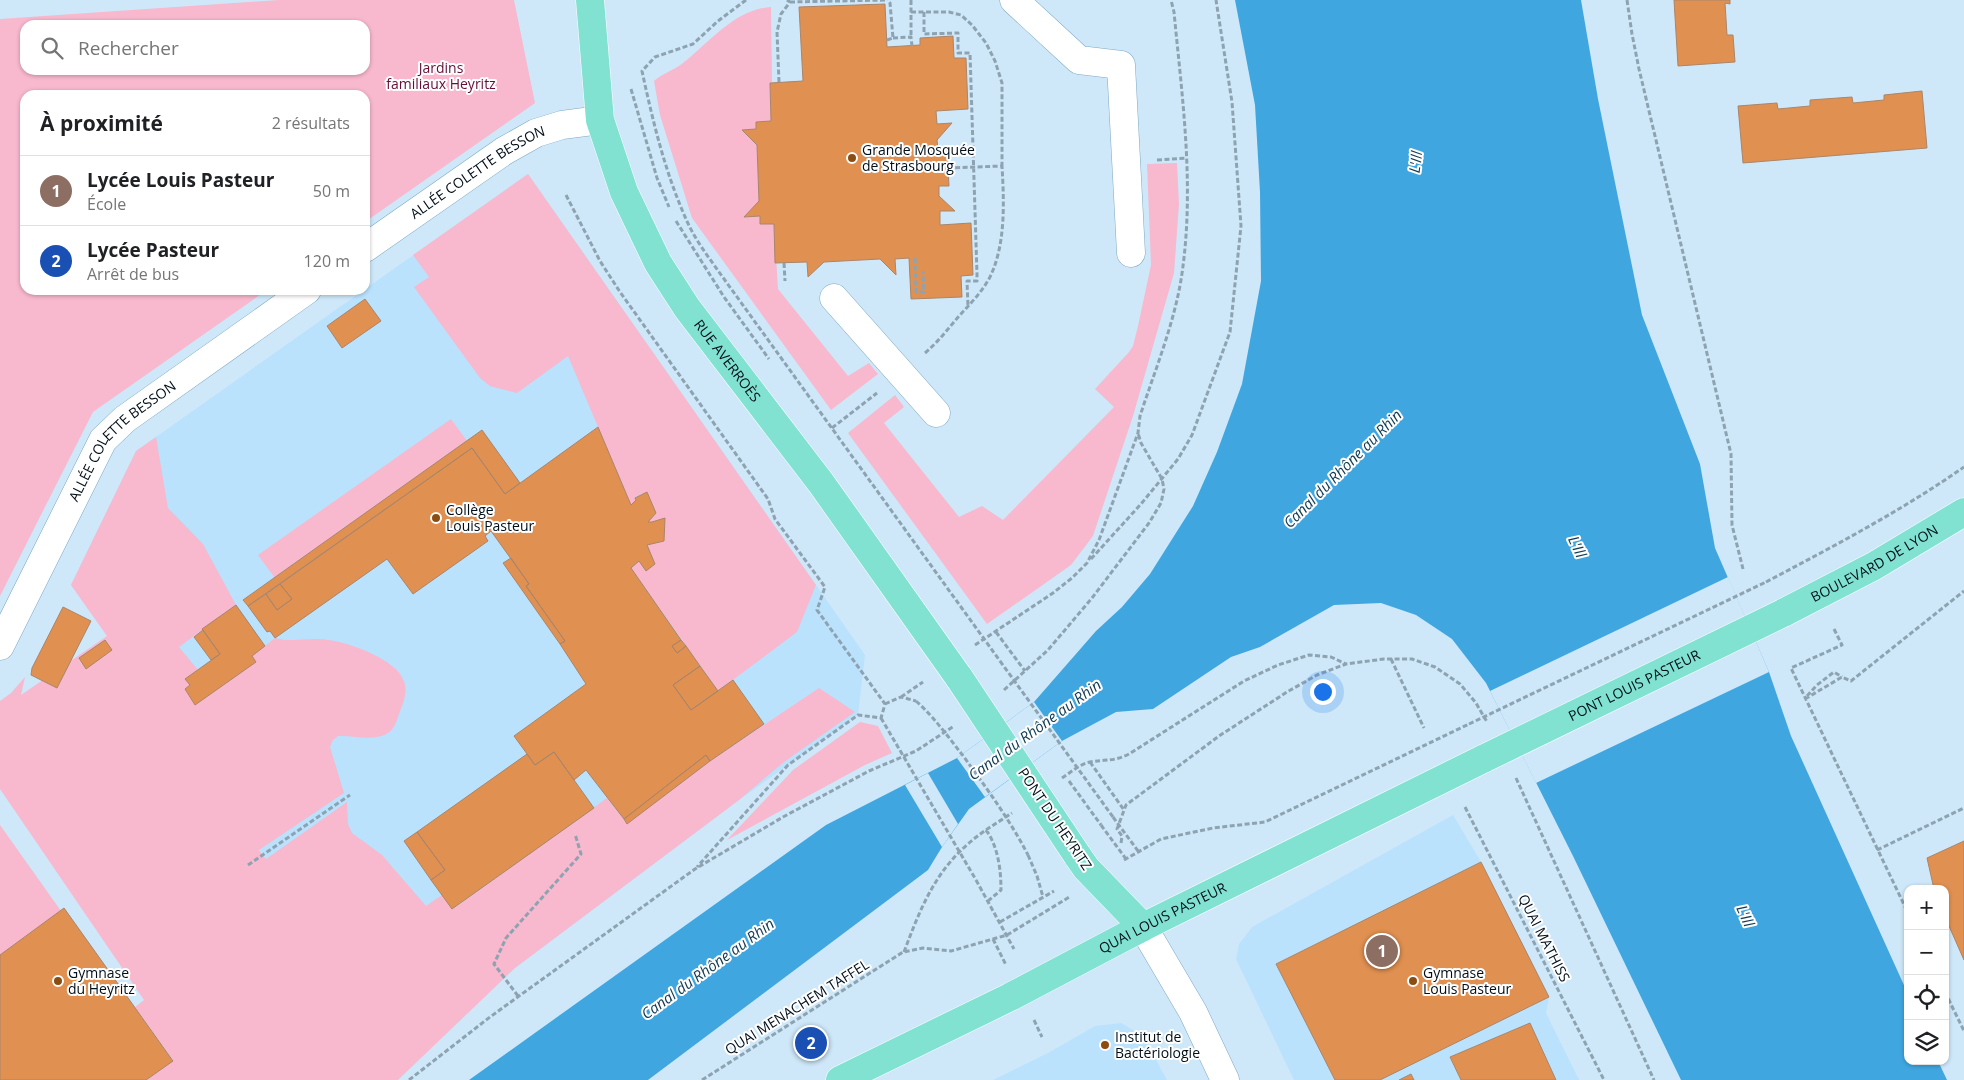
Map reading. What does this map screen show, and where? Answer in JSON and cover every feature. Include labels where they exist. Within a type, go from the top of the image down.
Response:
[{"type":"main road","name":"RUE AVERROÈS","points":[[590,0],[600,120],[624,192],[658,262],[687,308],[821,483],[960,678]]},
{"type":"main road","name":"BOULEVARD DE LYON","points":[[1782,613],[1874,566],[1964,512]]},
{"type":"main road","name":"PONT LOUIS PASTEUR","points":[[1485,758],[1782,613]]},
{"type":"main road","name":"PONT DU HEYRITZ","points":[[960,678],[1086,868],[1143,927]]},
{"type":"main road","name":"QUAI LOUIS PASTEUR","points":[[840,1080],[1010,996],[1143,927],[1485,758]]},
{"type":"street","points":[[1014,0],[1079,60],[1122,65],[1131,253]]},
{"type":"street","name":"ALLÉE COLETTE BESSON","points":[[370,245],[504,151],[536,133],[562,125],[600,120]]},
{"type":"street","name":"ALLÉE COLETTE BESSON","points":[[0,646],[103,440],[125,419],[300,295]]},
{"type":"street","points":[[834,298],[936,412]]},
{"type":"street","points":[[1143,927],[1193,1012],[1226,1080]]},
{"type":"path","points":[[746,0],[718,21],[693,44],[655,57],[642,71],[656,135],[667,169],[693,234],[1138,851]]},
{"type":"path","points":[[779,82],[778,32],[781,14],[788,1],[887,0],[890,3],[894,38]]},
{"type":"path","points":[[911,0],[912,46]]},
{"type":"path","points":[[1086,563],[1099,540],[1138,433],[1140,416],[1175,304],[1183,266],[1188,170],[1174,12],[1171,0]]},
{"type":"path","points":[[985,638],[1053,593],[1072,578],[1162,479],[1178,459],[1192,435],[1230,332],[1241,226],[1232,102],[1216,0]]},
{"type":"path","points":[[1627,0],[1639,69],[1731,454],[1732,525],[1743,569]]},
{"type":"path","points":[[911,12],[949,12],[961,15],[972,25],[986,43],[995,61],[1002,83],[1003,191],[1001,233],[996,262],[979,293],[945,333],[922,356]]},
{"type":"path","points":[[924,12],[924,34],[958,33],[958,53],[970,53],[977,281],[967,282],[968,306]]},
{"type":"path","points":[[887,40],[911,37]]},
{"type":"path","points":[[630,82],[657,178],[669,208]]},
{"type":"path","points":[[1173,159],[1187,158]]},
{"type":"path","points":[[948,168],[1002,166]]},
{"type":"path","points":[[566,195],[600,261],[620,292],[768,499],[774,519],[824,587],[817,610],[885,704]]},
{"type":"path","points":[[672,216],[724,297],[773,365]]},
{"type":"path","points":[[915,258],[916,292],[924,292],[922,271]]},
{"type":"path","points":[[784,263],[785,280]]},
{"type":"path","points":[[832,428],[880,391]]},
{"type":"path","points":[[1138,433],[1141,443],[1162,479]]},
{"type":"path","points":[[1131,855],[1161,839],[1265,822],[1766,582],[1860,533],[1929,492],[1964,467]]},
{"type":"path","points":[[1805,699],[1817,685],[1834,672],[1851,681],[1964,591]]},
{"type":"path","points":[[1834,629],[1842,645],[1791,668],[1904,905]]},
{"type":"path","points":[[996,632],[1025,671]]},
{"type":"path","points":[[1054,783],[1089,762],[1118,760],[1244,681],[1278,664],[1309,655],[1331,657],[1346,664]]},
{"type":"path","points":[[1392,659],[1424,728]]},
{"type":"path","points":[[1805,699],[1842,677]]},
{"type":"path","points":[[885,704],[901,697],[916,701],[928,712],[980,779],[1015,830],[1037,876],[1043,897]]},
{"type":"path","points":[[885,704],[881,718],[1014,949]]},
{"type":"path","points":[[409,1080],[518,996],[694,869],[788,765],[858,715],[881,718]]},
{"type":"path","points":[[1089,762],[1124,811]]},
{"type":"path","points":[[248,865],[350,795]]},
{"type":"path","name":"QUAI MATHISS","points":[[1465,807],[1604,1080]]},
{"type":"path","points":[[1878,850],[1963,809],[1964,816]]},
{"type":"path","points":[[903,952],[921,907],[950,860],[968,843],[1016,810]]},
{"type":"path","points":[[1119,824],[1117,829],[1122,836],[1121,842]]},
{"type":"path","points":[[1101,825],[1126,859]]},
{"type":"path","points":[[986,830],[993,839],[1001,881],[1001,890],[988,901]]},
{"type":"path","points":[[518,996],[494,964],[506,938],[581,854],[576,834]]},
{"type":"path","points":[[1000,922],[1054,890]]},
{"type":"path","points":[[903,952],[923,948],[951,951],[1007,935],[1050,910]]},
{"type":"path","name":"QUAI MENACHEM TAFFEL","points":[[702,1080],[903,952]]},
{"type":"path","points":[[1949,1000],[1964,1029]]},
{"type":"shaded area","name":"Collège Louis Pasteur","points":[[528,174],[865,655],[858,715],[739,800],[515,968],[461,903],[351,978],[71,585],[136,451],[357,295],[370,295],[370,286]]},
{"type":"shaded area","points":[[1453,815],[1481,862],[1549,997],[1546,1013],[1579,1080],[1294,1080],[1236,959],[1239,944],[1252,927]]},
{"type":"shaded area","name":"Institut de Bactériologie","points":[[1121,1023],[1143,1036],[1167,1080],[993,1080],[1048,1053],[1095,1026]]},
{"type":"green space","name":"Jardins familiaux Heyritz","points":[[279,0],[514,0],[535,103],[370,218],[370,90],[20,90],[20,295],[260,295],[93,412],[0,596],[0,19]]},
{"type":"green space","points":[[771,7],[771,121],[756,122],[756,129],[742,130],[757,145],[759,201],[745,217],[760,216],[760,224],[774,224],[778,289],[848,376],[869,363],[878,374],[831,410],[692,218],[660,115],[654,81],[683,63],[734,20],[758,9]]},
{"type":"green space","points":[[1177,163],[1179,204],[1174,273],[1133,416],[1093,536],[1071,565],[987,624],[848,433],[895,395],[904,407],[884,423],[959,517],[982,506],[1003,520],[1114,407],[1095,389],[1129,352],[1133,346],[1138,326],[1151,265],[1147,164]]},
{"type":"green space","points":[[528,174],[816,585],[797,632],[718,691],[631,568],[639,561],[646,571],[655,564],[647,545],[663,541],[665,518],[648,522],[656,513],[647,492],[635,497],[636,500],[631,505],[568,356],[517,393],[490,386],[480,378],[414,287],[429,277],[413,255]]},
{"type":"green space","points":[[451,419],[467,441],[275,578],[258,555]]},
{"type":"green space","points":[[156,437],[168,508],[203,544],[236,605],[179,647],[198,670],[186,679],[190,685],[185,689],[195,704],[256,662],[252,656],[275,638],[288,640],[329,640],[360,648],[392,666],[404,681],[405,694],[402,706],[395,725],[388,733],[382,736],[367,738],[338,736],[333,740],[330,747],[344,793],[259,850],[266,859],[347,802],[348,824],[352,833],[382,855],[426,906],[442,895],[453,909],[607,798],[627,823],[710,761],[819,688],[855,712],[784,762],[739,800],[515,968],[398,1080],[146,1080],[173,1060],[135,1007],[144,1000],[0,789],[0,701],[11,693],[25,677],[21,695],[107,636],[71,585],[136,451]]},
{"type":"green space","points":[[860,722],[878,726],[892,753],[865,765],[727,840],[793,770]]},
{"type":"green space","points":[[0,825],[61,911],[0,955]]},
{"type":"water","points":[[1235,0],[1581,0],[1598,99],[1642,315],[1700,464],[1715,548],[1769,672],[1791,736],[1904,985],[1904,1065],[1940,1065],[1947,1080],[1681,1080],[1573,856],[1486,683],[1452,639],[1416,615],[1381,603],[1334,605],[1260,647],[1231,657],[1153,709],[1116,712],[1062,741],[969,809],[928,870],[648,1080],[469,1080],[826,825],[957,758],[1034,702],[1096,631],[1122,607],[1150,574],[1193,506],[1217,452],[1242,384],[1261,281],[1260,192],[1255,105]]},
{"type":"pier","points":[[1728,577],[1769,672],[1536,783],[1490,691]]},
{"type":"pier","points":[[1034,702],[1062,741],[985,797],[957,758]]},
{"type":"pier","points":[[928,773],[958,824],[942,847],[905,785]]},
{"type":"building","points":[[1674,0],[1730,0],[1730,4],[1725,3],[1727,35],[1733,35],[1735,62],[1678,66]]},
{"type":"building","name":"Grande Mosquée de Strasbourg","points":[[885,4],[887,47],[920,45],[920,38],[953,36],[954,58],[966,58],[968,109],[936,111],[937,124],[952,123],[937,140],[938,149],[947,148],[949,186],[939,186],[939,196],[955,211],[940,211],[940,225],[971,223],[973,275],[961,276],[962,297],[911,299],[909,258],[895,259],[896,275],[880,259],[824,262],[808,277],[807,262],[775,263],[774,224],[760,224],[760,216],[744,217],[759,201],[757,145],[742,130],[756,129],[756,122],[771,121],[770,83],[803,81],[799,7]]},
{"type":"building","points":[[1922,91],[1927,148],[1743,163],[1738,106],[1777,103],[1778,109],[1810,106],[1810,100],[1852,97],[1853,103],[1884,100],[1884,95]]},
{"type":"building","points":[[365,299],[381,321],[342,348],[327,326]]},
{"type":"building","points":[[598,427],[631,505],[636,500],[635,498],[647,492],[656,513],[648,522],[665,518],[664,541],[647,545],[655,564],[646,571],[639,561],[631,568],[681,640],[672,646],[677,653],[686,646],[700,666],[673,685],[691,710],[733,680],[764,724],[710,761],[706,755],[624,819],[586,770],[574,780],[554,752],[535,765],[514,736],[586,684],[560,644],[565,641],[526,586],[529,584],[491,531],[485,536],[488,541],[413,594],[387,559],[275,638],[270,631],[267,632],[248,606],[266,594],[277,610],[292,599],[280,584],[472,448],[505,494]]},
{"type":"building","points":[[482,430],[520,483],[505,494],[472,448],[248,606],[243,600]]},
{"type":"building","points":[[511,558],[529,584],[526,586],[565,641],[560,644],[503,563]]},
{"type":"building","points":[[280,584],[292,599],[277,610],[266,594]]},
{"type":"building","points":[[236,605],[265,646],[252,656],[256,662],[195,705],[185,689],[190,685],[185,679],[220,654],[202,629]]},
{"type":"building","points":[[63,607],[91,621],[57,688],[31,675],[32,668]]},
{"type":"building","points":[[203,630],[220,654],[211,660],[194,637]]},
{"type":"building","points":[[105,640],[112,650],[86,669],[79,658]]},
{"type":"building","points":[[681,640],[686,646],[677,653],[672,646]]},
{"type":"building","points":[[700,666],[718,691],[691,710],[673,685]]},
{"type":"building","points":[[554,752],[594,808],[452,909],[431,880],[445,870],[417,832],[527,754],[535,765]]},
{"type":"building","points":[[706,755],[710,761],[627,824],[624,819]]},
{"type":"building","points":[[417,832],[445,870],[431,880],[404,841]]},
{"type":"building","points":[[1964,841],[1964,960],[1949,926],[1949,885],[1933,885],[1927,858]]},
{"type":"building","name":"Gymnase Louis Pasteur","points":[[1481,862],[1549,997],[1380,1080],[1335,1080],[1276,964]]},
{"type":"building","name":"Gymnase du Heyritz","points":[[64,908],[173,1061],[146,1080],[0,1080],[0,955]]},
{"type":"building","points":[[1530,1023],[1556,1080],[1461,1080],[1450,1057]]},
{"type":"building","points":[[817,1033],[822,1040],[804,1052],[800,1045]]},
{"type":"building","points":[[1411,1074],[1414,1080],[1399,1080]]},
{"type":"place","name":"Grande Mosquée de Strasbourg","points":[[852,158]]},
{"type":"place","name":"Collège Louis Pasteur","points":[[436,518]]},
{"type":"place","name":"Lycée Louis Pasteur","points":[[1382,951]]},
{"type":"place","name":"Gymnase du Heyritz","points":[[58,981]]},
{"type":"place","name":"Gymnase Louis Pasteur","points":[[1413,981]]},
{"type":"place","name":"Lycée Pasteur","points":[[811,1043]]},
{"type":"place","name":"Institut de Bactériologie","points":[[1105,1045]]},
{"type":"water label","name":"L'Ill","points":[[1416,162]]},
{"type":"water label","name":"Canal du Rhône au Rhin","points":[[1343,469]]},
{"type":"water label","name":"L'Ill","points":[[1577,547]]},
{"type":"water label","name":"Canal du Rhône au Rhin","points":[[1035,730]]},
{"type":"water label","name":"L'Ill","points":[[1745,916]]},
{"type":"water label","name":"Canal du Rhône au Rhin","points":[[708,969]]}]
